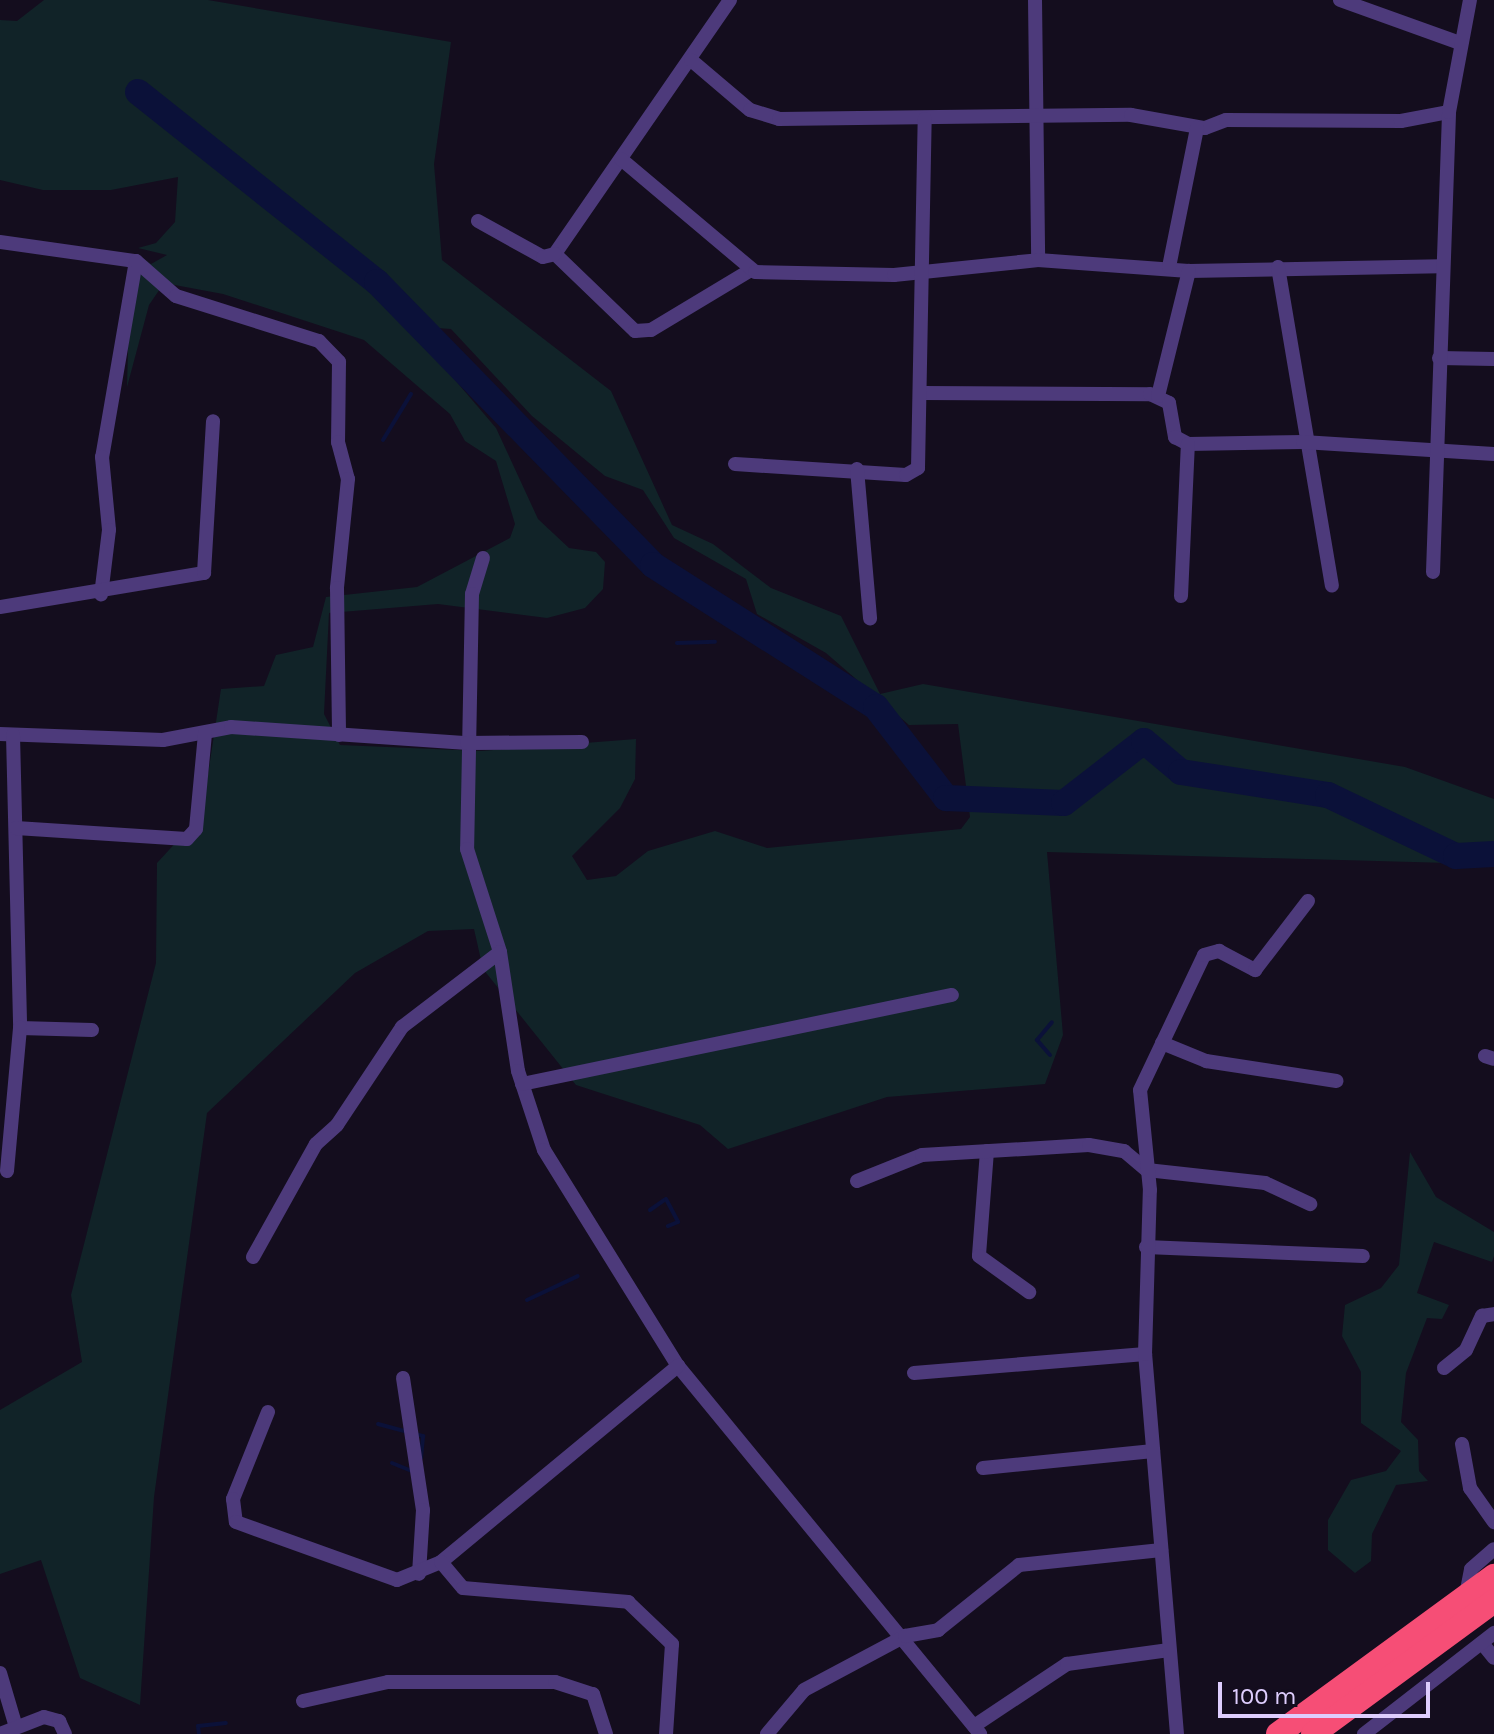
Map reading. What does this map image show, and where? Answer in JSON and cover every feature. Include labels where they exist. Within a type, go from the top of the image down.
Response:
[{"type":"highway","points":[[1278,1734],[1494,1576]]},
{"type":"highway","points":[[1313,1734],[1494,1601]]},
{"type":"street","points":[[478,221],[543,257],[555,254],[730,0]]},
{"type":"street","points":[[1035,0],[1038,260]]},
{"type":"street","points":[[1340,0],[1457,42]]},
{"type":"street","points":[[1433,572],[1440,266],[1449,112],[1457,42],[1470,0]]},
{"type":"street","points":[[691,60],[768,117],[925,119],[1035,114],[1131,115],[1197,128],[1254,119],[1401,121],[1449,112]]},
{"type":"street","points":[[735,464],[857,469],[906,475],[918,468],[922,393],[917,300],[926,270],[925,119]]},
{"type":"street","points":[[1169,267],[1197,128]]},
{"type":"street","points":[[621,159],[749,271],[803,277],[831,268],[926,270],[1038,260],[1169,267],[1189,271],[1440,266]]},
{"type":"street","points":[[0,242],[136,261],[176,296],[319,341],[339,362],[338,442],[348,479],[337,588],[339,735]]},
{"type":"street","points":[[555,254],[635,331],[651,330],[749,271]]},
{"type":"street","points":[[101,595],[109,530],[102,457],[136,261]]},
{"type":"street","points":[[1278,267],[1303,442],[1318,487],[1332,585]]},
{"type":"street","points":[[1155,398],[1189,271]]},
{"type":"street","points":[[1439,358],[1494,359]]},
{"type":"street","points":[[922,393],[1155,398],[1169,403],[1175,437],[1188,444],[1303,442],[1494,454]]},
{"type":"street","points":[[0,607],[101,595],[204,573],[213,421]]},
{"type":"street","points":[[1181,596],[1188,444]]},
{"type":"street","points":[[857,469],[870,618]]},
{"type":"street","points":[[483,558],[472,594],[467,849],[500,952],[522,1084],[544,1150],[678,1366],[905,1636],[977,1730],[1067,1664],[1169,1650]]},
{"type":"street","points":[[7,1171],[20,1028],[16,828],[6,734],[163,740],[231,727],[467,743],[582,742]]},
{"type":"street","points":[[16,828],[187,839],[196,829],[205,733]]},
{"type":"street","points":[[1177,1734],[1145,1354],[1147,1170],[1140,1090],[1204,955],[1219,951],[1255,970],[1308,901]]},
{"type":"street","points":[[253,1257],[316,1144],[337,1125],[402,1027],[500,952]]},
{"type":"street","points":[[522,1084],[952,995]]},
{"type":"street","points":[[20,1028],[92,1030]]},
{"type":"street","points":[[1162,1043],[1206,1061],[1336,1081]]},
{"type":"street","points":[[857,1181],[922,1155],[1099,1146],[1124,1151],[1147,1170],[1265,1183],[1310,1204]]},
{"type":"street","points":[[987,1151],[979,1256],[1029,1292]]},
{"type":"street","points":[[1146,1247],[1363,1256]]},
{"type":"street","points":[[1444,1368],[1466,1350],[1482,1316],[1494,1314]]},
{"type":"street","points":[[914,1373],[1145,1354]]},
{"type":"street","points":[[268,1412],[233,1499],[239,1526],[386,1579],[419,1574],[441,1562],[678,1366]]},
{"type":"street","points":[[403,1378],[423,1510],[419,1574]]},
{"type":"street","points":[[1462,1444],[1470,1488],[1494,1522]]},
{"type":"street","points":[[983,1468],[1153,1451]]},
{"type":"street","points":[[1466,1595],[1471,1569],[1494,1549]]},
{"type":"street","points":[[767,1734],[804,1690],[905,1636],[938,1630],[1025,1562],[1161,1550]]},
{"type":"street","points":[[441,1562],[463,1588],[628,1602],[672,1644],[666,1734]]},
{"type":"street","points":[[1364,1734],[1488,1638],[1494,1658]]},
{"type":"street","points":[[0,1673],[16,1727]]},
{"type":"street","points":[[303,1701],[388,1682],[555,1682],[593,1694],[606,1734]]},
{"type":"street","points":[[0,1734],[53,1717],[65,1734]]},
{"type":"green space","points":[[44,0],[208,0],[451,42],[434,164],[442,260],[611,391],[672,525],[713,544],[771,588],[841,616],[880,694],[923,684],[1405,767],[1494,799],[1494,861],[1484,864],[1047,852],[1063,1035],[1045,1084],[887,1097],[728,1149],[700,1125],[576,1085],[483,969],[474,929],[428,931],[355,973],[207,1113],[154,1497],[140,1705],[80,1678],[41,1560],[0,1574],[0,1410],[82,1362],[71,1295],[156,963],[157,863],[202,814],[221,689],[264,686],[276,655],[313,647],[326,597],[417,587],[510,538],[515,524],[496,461],[465,441],[450,414],[364,340],[223,294],[164,283],[149,305],[127,387],[130,276],[144,259],[151,264],[167,255],[138,248],[156,243],[175,222],[178,177],[111,190],[43,190],[0,180],[0,20],[17,21]],"holes":[[[437,328],[451,329],[532,416],[605,476],[643,490],[674,538],[746,579],[757,614],[826,653],[909,725],[958,724],[970,817],[961,829],[767,848],[715,831],[648,851],[616,876],[587,880],[572,856],[620,808],[635,779],[636,739],[481,751],[340,745],[324,714],[329,613],[438,604],[547,618],[585,608],[603,589],[605,562],[596,552],[569,548],[538,519],[496,428],[455,380]]]},
{"type":"green space","points":[[1410,1152],[1436,1197],[1494,1232],[1494,1256],[1492,1262],[1434,1242],[1417,1293],[1449,1305],[1442,1319],[1427,1318],[1406,1373],[1401,1422],[1418,1440],[1419,1471],[1428,1481],[1396,1485],[1372,1534],[1371,1561],[1355,1573],[1328,1550],[1328,1520],[1351,1480],[1386,1471],[1401,1451],[1361,1423],[1361,1372],[1342,1336],[1345,1305],[1381,1288],[1399,1265]]},
{"type":"waterway","points":[[138,92],[377,282],[653,565],[876,707],[946,798],[1064,803],[1144,741],[1181,772],[1328,795],[1456,856],[1494,854]]},
{"type":"waterway","points":[[383,440],[411,394]]},
{"type":"waterway","points":[[677,643],[715,642]]},
{"type":"waterway","points":[[1050,1055],[1037,1040],[1052,1022]]},
{"type":"waterway","points":[[650,1210],[666,1199],[678,1222],[668,1226]]},
{"type":"waterway","points":[[527,1300],[578,1276]]},
{"type":"waterway","points":[[378,1424],[423,1436],[421,1458]]},
{"type":"waterway","points":[[392,1463],[412,1471]]},
{"type":"waterway","points":[[199,1734],[198,1726],[226,1723]]}]
